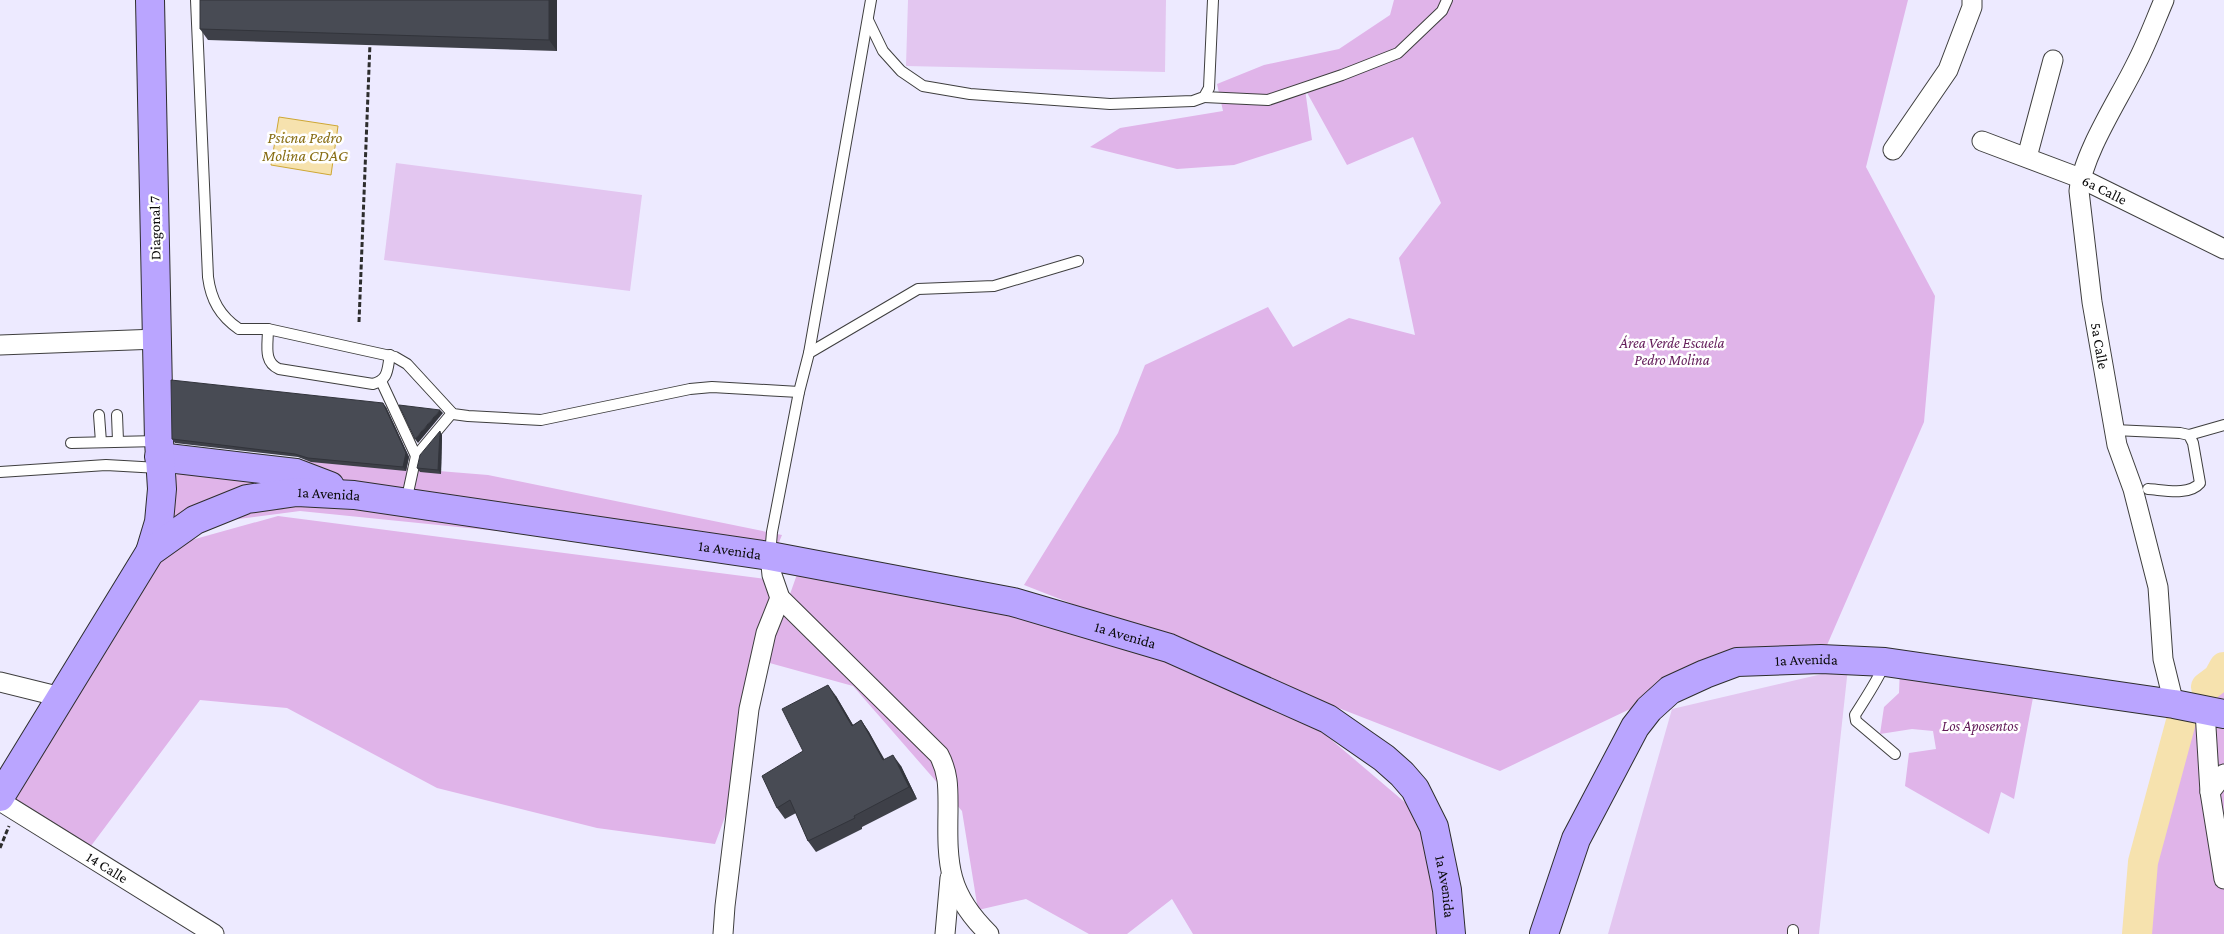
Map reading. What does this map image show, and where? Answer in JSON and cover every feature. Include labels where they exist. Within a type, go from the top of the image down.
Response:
[{"type":"main road","name":"Diagonal 7","points":[[150,0],[162,488],[159,522],[150,552]]},
{"type":"main road","points":[[160,455],[296,473],[354,495]]},
{"type":"main road","name":"1a Avenida","points":[[5,803],[61,697],[150,552],[195,520],[247,499],[297,492],[354,495],[770,556],[1013,602],[1169,648],[1328,719],[1384,758],[1402,774],[1415,789],[1434,827],[1447,890],[1451,934]]},
{"type":"main road","name":"1a Avenida","points":[[1544,934],[1576,839],[1635,727],[1649,709],[1670,690],[1737,662],[1821,659],[1885,662],[2174,704],[2217,713]]},
{"type":"street","points":[[1893,150],[1948,70],[1972,6],[1972,0]]},
{"type":"street","name":"5a Calle","points":[[2164,0],[2137,62],[2087,160],[2080,178],[2079,191],[2092,302],[2114,430],[2117,445],[2133,489],[2158,587],[2163,659],[2174,704]]},
{"type":"street","points":[[2027,158],[2053,60]]},
{"type":"street","name":"6a Calle","points":[[1982,141],[2080,178],[2224,249]]},
{"type":"street","points":[[0,345],[157,339]]},
{"type":"street","points":[[770,556],[772,575],[780,598],[938,755],[946,770],[947,839],[950,876],[945,934]]},
{"type":"street","points":[[723,934],[750,709],[766,632],[780,598]]},
{"type":"street","points":[[0,682],[61,697]]},
{"type":"street","points":[[2217,713],[2210,792],[2224,879]]},
{"type":"street","points":[[2210,792],[2224,774]]},
{"type":"street","name":"14 Calle","points":[[5,803],[214,934]]},
{"type":"street","points":[[950,876],[963,905],[989,934]]},
{"type":"lane","points":[[196,0],[210,291],[214,304],[221,313],[239,328],[268,329],[390,355],[407,364],[452,413],[541,420],[690,389],[712,387],[799,392]]},
{"type":"lane","points":[[770,556],[772,532],[799,392],[809,353],[871,0]]},
{"type":"lane","points":[[1204,97],[1209,88],[1213,0]]},
{"type":"lane","points":[[868,20],[883,51],[901,72],[923,86],[970,94],[1110,104],[1193,101],[1204,97],[1268,100],[1342,75],[1398,53],[1442,11],[1447,0]]},
{"type":"lane","points":[[809,353],[918,289],[994,286],[1078,261]]},
{"type":"lane","points":[[268,329],[268,360],[272,366],[279,369],[372,384],[381,381],[386,374],[390,355]]},
{"type":"lane","points":[[381,381],[416,456]]},
{"type":"lane","points":[[406,503],[416,456],[452,413]]},
{"type":"lane","points":[[99,415],[101,442]]},
{"type":"lane","points":[[117,416],[118,442]]},
{"type":"lane","points":[[2114,430],[2188,435],[2224,425]]},
{"type":"lane","points":[[2148,489],[2188,491],[2195,489],[2200,483],[2193,443],[2188,435]]},
{"type":"lane","points":[[71,443],[118,442],[160,455]]},
{"type":"lane","points":[[0,472],[106,465],[160,455]]},
{"type":"lane","points":[[1885,662],[1879,678],[1868,691],[1855,715],[1856,721],[1895,754]]},
{"type":"path","points":[[359,322],[371,39]]},
{"type":"path","points":[[0,848],[5,803]]},
{"type":"green space","name":"Área Verde Escuela Pedro Molina","points":[[1394,0],[1908,0],[1866,167],[1935,296],[1924,422],[1821,659],[1670,690],[1500,771],[1024,585],[1118,433],[1145,365],[1268,307],[1293,347],[1349,318],[1415,335],[1399,258],[1441,203],[1413,137],[1347,165],[1305,89],[1312,140],[1234,165],[1177,169],[1090,147],[1120,128],[1223,111],[1217,84],[1264,65],[1339,49],[1390,15]]},
{"type":"green space","points":[[192,451],[488,475],[782,535],[772,559],[300,511],[207,523],[174,531],[171,484]]},
{"type":"green space","points":[[278,516],[773,580],[750,685],[737,784],[715,844],[597,828],[437,788],[287,708],[200,700],[85,854],[0,801],[170,546]]},
{"type":"green space","points":[[801,563],[1017,616],[1174,664],[1321,731],[1434,827],[1441,934],[1193,934],[1172,899],[1127,934],[1089,934],[1026,899],[978,910],[962,811],[853,686],[766,662]]},
{"type":"green space","name":"Los Aposentos","points":[[1900,667],[2035,687],[2014,799],[2001,792],[1989,834],[1905,786],[1909,753],[1936,749],[1933,731],[1912,729],[1880,734],[1884,707],[1899,693]]},
{"type":"green space","points":[[2224,682],[2224,934],[2150,934],[2153,871],[2175,796],[2193,709]]},
{"type":"shaded area","points":[[908,0],[1166,0],[1165,72],[906,66]]},
{"type":"shaded area","points":[[396,163],[642,195],[630,291],[384,260]]},
{"type":"shaded area","points":[[1848,668],[1819,934],[1608,934],[1672,709]]},
{"type":"water","name":"Psicna Pedro Molina CDAG","points":[[279,117],[338,126],[331,175],[271,165]]},
{"type":"building","points":[[200,0],[549,0],[549,40],[200,29]]},
{"type":"building","points":[[171,380],[383,403],[406,453],[403,467],[308,458],[295,454],[172,439]]},
{"type":"building","points":[[399,405],[440,410],[415,439]]},
{"type":"building","points":[[440,431],[438,470],[417,468],[420,455]]},
{"type":"building","points":[[828,685],[852,726],[861,720],[883,760],[893,755],[909,787],[854,816],[855,818],[808,841],[790,800],[777,808],[762,776],[803,751],[782,709]]},
{"type":"waterway","points":[[2206,687],[2218,678],[2224,667]]},
{"type":"waterway","points":[[2137,934],[2143,862],[2183,714]]}]
